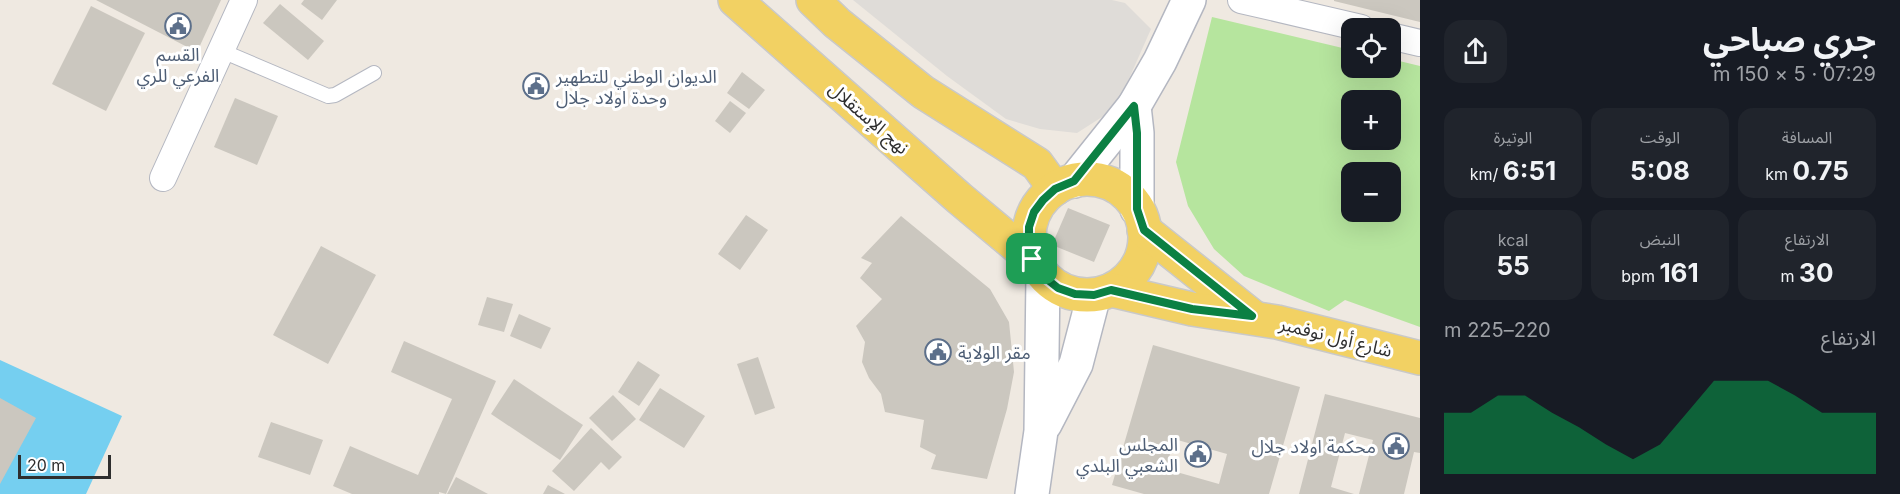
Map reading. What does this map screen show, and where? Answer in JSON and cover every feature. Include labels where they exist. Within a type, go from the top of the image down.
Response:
[{"type":"main road","name":"نهج الإستقلال","points":[[735,0],[1038,267]]},
{"type":"main road","points":[[813,0],[837,23],[923,92],[1037,164],[1064,185],[1092,180],[1110,184],[1125,194],[1141,219]]},
{"type":"main road","points":[[1032,494],[1041,431],[1038,267],[1029,243],[1029,227],[1034,212],[1043,200],[1064,185],[1134,106],[1160,61],[1190,0]]},
{"type":"main road","points":[[1038,267],[1058,288],[1075,294],[1103,292],[1126,280],[1138,265],[1144,248],[1134,106]]},
{"type":"main road","name":"شارع أول نوفمبر","points":[[1141,219],[1252,316]]},
{"type":"main road","points":[[1041,431],[1076,364],[1103,292]]},
{"type":"main road","name":"شارع أول نوفمبر","points":[[1103,292],[1192,309],[1252,316],[1420,358]]},
{"type":"street","points":[[163,178],[244,0]]},
{"type":"street","points":[[1241,0],[1341,23]]},
{"type":"street","points":[[1401,39],[1420,43]]},
{"type":"lane","points":[[222,51],[328,96],[335,95],[374,74]]},
{"type":"green space","points":[[1212,17],[1341,48],[1341,78],[1401,78],[1401,61],[1420,66],[1420,327],[1345,300],[1329,311],[1244,276],[1214,249],[1188,206],[1176,162]]},
{"type":"shaded area","points":[[853,0],[1112,0],[1125,3],[1151,29],[1116,108],[1077,133],[1040,129],[1006,119],[947,76]]},
{"type":"water","points":[[0,360],[122,416],[86,494],[0,494]]},
{"type":"building","name":"القسم الفرعي للري","points":[[96,0],[221,0],[197,52]]},
{"type":"building","points":[[304,0],[337,0],[322,20],[301,4]]},
{"type":"building","points":[[1420,0],[1420,22],[1334,1]]},
{"type":"building","points":[[280,4],[324,41],[308,60],[263,23]]},
{"type":"building","points":[[91,6],[145,33],[106,111],[52,84]]},
{"type":"building","points":[[742,72],[765,90],[749,109],[727,93]]},
{"type":"building","points":[[235,98],[278,116],[257,165],[214,147]]},
{"type":"building","points":[[730,101],[746,113],[730,133],[715,121]]},
{"type":"building","points":[[1068,208],[1110,225],[1094,262],[1052,245]]},
{"type":"building","points":[[746,215],[768,230],[740,270],[718,254]]},
{"type":"building","name":"مقر الولاية","points":[[901,216],[990,289],[1009,322],[1014,372],[1007,409],[987,479],[931,469],[936,455],[920,447],[924,420],[885,412],[881,394],[869,378],[862,362],[865,342],[856,326],[882,299],[860,278],[872,263],[861,258]]},
{"type":"building","points":[[321,246],[376,275],[328,364],[273,335]]},
{"type":"building","points":[[487,297],[513,304],[504,332],[478,325]]},
{"type":"building","points":[[519,314],[551,328],[541,349],[510,336]]},
{"type":"building","points":[[404,341],[496,381],[446,494],[439,492],[439,494],[352,494],[333,486],[350,446],[418,475],[452,399],[391,372]]},
{"type":"building","points":[[1153,345],[1300,387],[1269,494],[1144,494],[1112,485]],"holes":[[[1174,439],[1227,454],[1219,484],[1166,469]]]},
{"type":"building","points":[[758,357],[775,408],[755,415],[737,364]]},
{"type":"building","points":[[638,361],[660,375],[639,406],[618,392]]},
{"type":"building","points":[[514,379],[583,425],[560,460],[491,414]]},
{"type":"building","points":[[660,388],[705,416],[684,448],[639,420]]},
{"type":"building","name":"محكمة اولاد جلال","points":[[1325,394],[1420,418],[1420,453],[1414,452],[1404,494],[1359,494],[1373,440],[1345,433],[1331,487],[1354,494],[1299,494]]},
{"type":"building","points":[[613,395],[636,419],[612,441],[589,418]]},
{"type":"building","points":[[0,398],[36,418],[0,484]]},
{"type":"building","points":[[271,422],[323,440],[310,475],[258,457]]},
{"type":"building","points":[[591,428],[622,457],[609,470],[601,462],[574,491],[552,471]]},
{"type":"building","points":[[456,477],[488,494],[447,494]]},
{"type":"building","points":[[548,485],[565,494],[543,494]]},
{"type":"place","name":"القسم الفرعي للري","points":[[178,26]]},
{"type":"place","name":"الديوان الوطني للتطهير وحدة اولاد جلال","points":[[536,86]]},
{"type":"place","name":"مقر الولاية","points":[[938,352]]},
{"type":"place","name":"محكمة اولاد جلال","points":[[1396,446]]},
{"type":"place","name":"المجلس الشعبي البلدي","points":[[1198,454]]},
{"type":"route","points":[[1134,106],[1137,133],[1137,209],[1144,230],[1252,316],[1192,309],[1111,290],[1094,295],[1075,294],[1058,288],[1043,276],[1032,259],[1029,227],[1034,212],[1055,189],[1074,181],[1134,106]]}]
